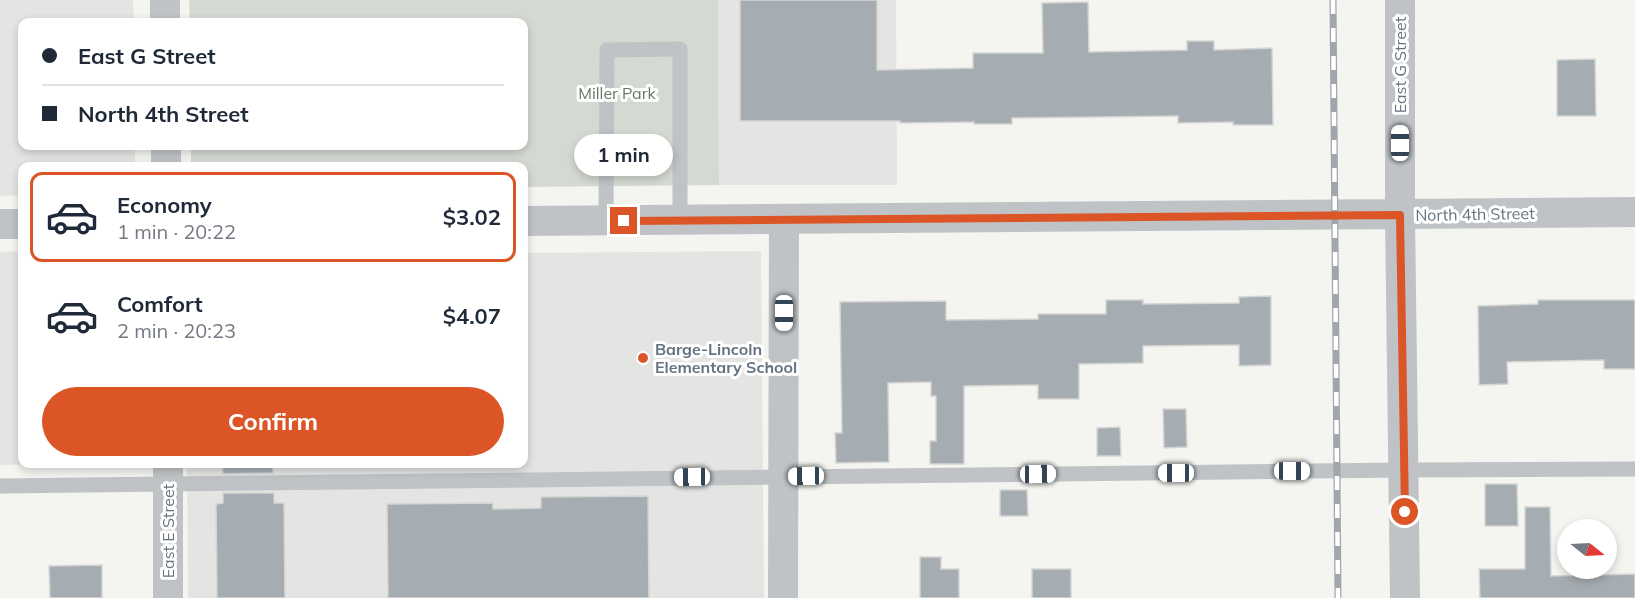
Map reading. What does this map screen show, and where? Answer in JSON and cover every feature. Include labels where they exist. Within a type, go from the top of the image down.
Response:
[{"type":"street","points":[[165,0],[165,18]]},
{"type":"street","name":"East G Street","points":[[1400,0],[1400,215],[1406,598]]},
{"type":"street","name":"North 4th Street","points":[[528,221],[1635,212]]},
{"type":"street","points":[[783,598],[784,220]]},
{"type":"street","points":[[0,224],[18,224]]},
{"type":"street","name":"East E Street","points":[[168,598],[169,474]]},
{"type":"lane","points":[[606,221],[607,50],[680,50],[680,221]]},
{"type":"lane","points":[[0,486],[169,474],[783,477],[1635,469]]},
{"type":"shaded area","points":[[0,0],[133,0],[134,18],[18,18],[18,150],[135,150],[135,162],[18,162],[18,195],[0,196]]},
{"type":"shaded area","points":[[718,0],[896,0],[897,185],[719,185]]},
{"type":"shaded area","points":[[18,251],[18,465],[0,465],[0,252]]},
{"type":"shaded area","name":"Barge-Lincoln Elementary School","points":[[761,251],[764,598],[188,598],[187,468],[528,468],[528,253]]},
{"type":"green space","name":"Miller Park","points":[[189,0],[718,0],[719,185],[528,187],[528,162],[191,162],[191,150],[528,150],[528,18],[190,18]]},
{"type":"building","points":[[740,0],[877,0],[877,70],[973,68],[973,53],[1043,53],[1042,3],[1088,2],[1089,52],[1187,50],[1187,41],[1214,41],[1214,50],[1272,48],[1273,125],[1233,125],[1233,122],[1178,123],[1178,116],[1012,118],[1012,124],[740,121]]},
{"type":"building","points":[[1595,59],[1596,116],[1557,116],[1557,60]]},
{"type":"building","points":[[1271,296],[1271,365],[1239,366],[1239,345],[1143,346],[1143,363],[1079,364],[1079,399],[1038,399],[1038,385],[964,386],[964,464],[930,464],[930,441],[936,441],[936,396],[931,396],[931,382],[888,383],[889,462],[836,463],[835,433],[842,433],[840,302],[946,301],[946,320],[1038,319],[1038,314],[1106,314],[1106,300],[1143,300],[1143,304],[1239,303],[1239,297]]},
{"type":"building","points":[[1538,300],[1635,300],[1635,369],[1604,369],[1604,360],[1507,362],[1508,384],[1479,385],[1478,306],[1538,304]]},
{"type":"building","points":[[1163,409],[1186,409],[1187,447],[1164,448]]},
{"type":"building","points":[[1120,427],[1121,456],[1097,456],[1097,428]]},
{"type":"building","points":[[222,468],[273,468],[273,473],[223,474]]},
{"type":"building","points":[[1485,484],[1517,484],[1518,526],[1485,526]]},
{"type":"building","points":[[1000,490],[1027,490],[1028,516],[1000,516]]},
{"type":"building","points":[[223,493],[274,493],[274,503],[284,503],[285,598],[217,598],[216,504],[223,503]]},
{"type":"building","points":[[648,496],[649,598],[388,598],[387,504],[493,503],[493,509],[541,508],[541,497]]},
{"type":"building","points":[[1525,507],[1550,507],[1551,576],[1557,576],[1557,579],[1617,579],[1617,574],[1635,574],[1635,598],[1480,598],[1479,569],[1525,569]]},
{"type":"building","points":[[920,557],[941,557],[941,569],[959,569],[959,598],[920,598]]},
{"type":"building","points":[[102,565],[102,598],[50,598],[49,566]]},
{"type":"building","points":[[1032,569],[1071,569],[1071,598],[1032,598]]},
{"type":"railway","points":[[1333,0],[1338,598]]},
{"type":"place","name":"Barge-Lincoln Elementary School","points":[[643,358]]},
{"type":"route","points":[[624,221],[1400,215],[1405,512]]}]
